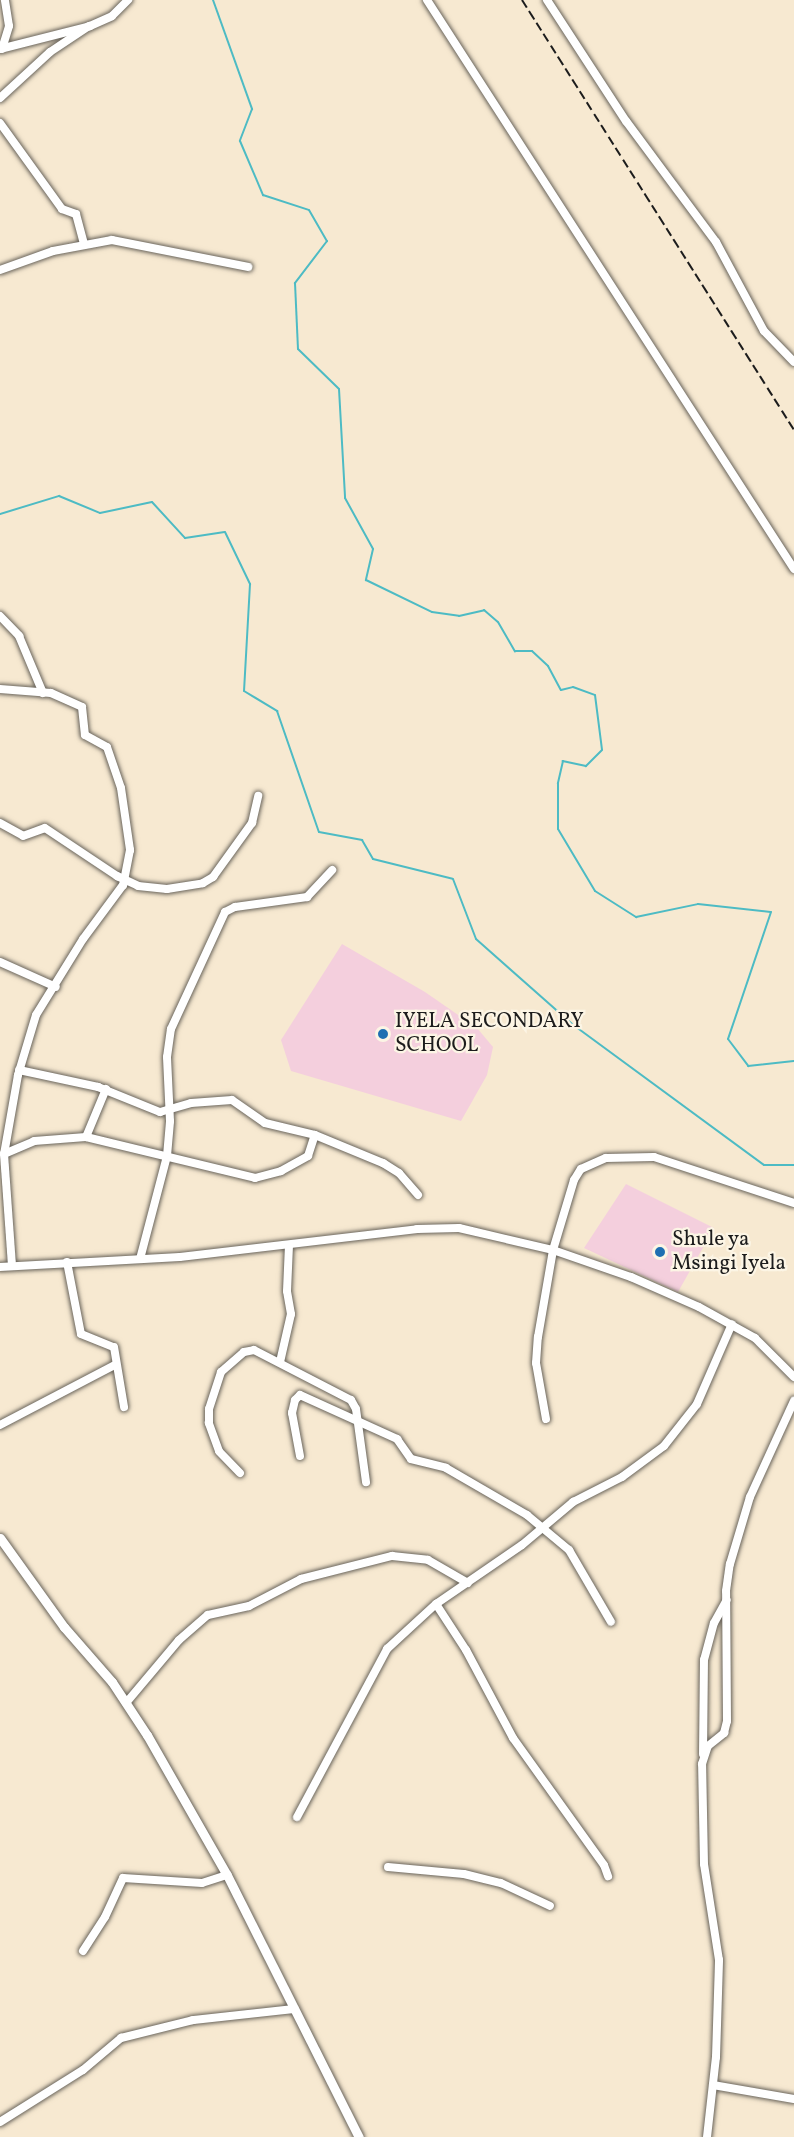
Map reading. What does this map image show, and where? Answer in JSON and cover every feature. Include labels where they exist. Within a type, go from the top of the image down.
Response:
[{"type":"street","points":[[1,49],[9,26],[5,0]]},
{"type":"street","points":[[0,98],[50,52],[90,26],[112,15],[128,0]]},
{"type":"street","points":[[427,0],[794,569]]},
{"type":"street","points":[[547,0],[626,122],[717,242],[764,331],[794,362]]},
{"type":"street","points":[[1,49],[90,26]]},
{"type":"street","points":[[0,123],[62,209],[76,214],[84,244]]},
{"type":"street","points":[[0,270],[84,244],[112,240],[248,267]]},
{"type":"street","points":[[0,616],[19,636],[43,693]]},
{"type":"street","points":[[0,689],[43,693],[82,707],[86,736],[107,747],[127,820],[130,850],[126,880],[71,958],[56,987],[36,1015],[20,1070],[4,1154],[12,1266]]},
{"type":"street","points":[[0,823],[23,836],[47,829],[126,880],[148,888],[167,889],[209,880],[252,823],[258,796]]},
{"type":"street","points":[[140,1259],[166,1156],[169,1111],[167,1064],[171,1029],[225,912],[240,906],[307,897],[332,870]]},
{"type":"street","points":[[0,962],[56,987]]},
{"type":"street","points":[[20,1070],[106,1089],[144,1108],[169,1111],[191,1103],[232,1100],[265,1123],[315,1135],[383,1163],[399,1173],[418,1195]]},
{"type":"street","points":[[86,1137],[106,1089]]},
{"type":"street","points":[[4,1154],[33,1141],[86,1137],[255,1178],[281,1171],[308,1156],[315,1135]]},
{"type":"street","points":[[546,1419],[536,1354],[553,1250],[574,1179],[591,1162],[606,1158],[654,1157],[794,1203]]},
{"type":"street","points":[[0,1267],[140,1259],[289,1246],[438,1227],[495,1234],[553,1250],[631,1277],[732,1324],[765,1346],[794,1377]]},
{"type":"street","points":[[280,1362],[291,1314],[287,1291],[289,1246]]},
{"type":"street","points":[[68,1262],[81,1334],[112,1344],[124,1407]]},
{"type":"street","points":[[297,1817],[374,1667],[398,1636],[436,1604],[544,1528],[573,1502],[622,1477],[664,1446],[697,1404],[732,1324]]},
{"type":"street","points":[[240,1473],[225,1461],[209,1423],[215,1382],[230,1362],[249,1350],[280,1362],[351,1400],[366,1482]]},
{"type":"street","points":[[0,1425],[115,1365]]},
{"type":"street","points":[[300,1456],[292,1426],[297,1396],[311,1398],[397,1439],[411,1459],[446,1468],[544,1528],[573,1555],[611,1622]]},
{"type":"street","points":[[703,1758],[708,1746],[724,1733],[727,1721],[727,1600],[730,1564],[750,1497],[794,1401]]},
{"type":"street","points":[[0,1538],[64,1627],[126,1703],[227,1875],[359,2137]]},
{"type":"street","points":[[126,1703],[179,1640],[208,1614],[249,1606],[301,1579],[392,1556],[428,1560],[468,1583]]},
{"type":"street","points":[[707,2137],[713,2085],[719,1960],[704,1864],[704,1660],[714,1623],[727,1600]]},
{"type":"street","points":[[436,1604],[482,1677],[513,1738],[604,1865],[608,1876]]},
{"type":"street","points":[[388,1867],[464,1874],[508,1886],[550,1906]]},
{"type":"street","points":[[83,1951],[105,1917],[123,1878],[202,1883],[227,1875]]},
{"type":"street","points":[[0,2122],[39,2101],[121,2038],[193,2020],[294,2009]]},
{"type":"street","points":[[713,2085],[794,2099]]},
{"type":"shaded area","name":"IYELA SECONDARY SCHOOL","points":[[342,944],[425,992],[477,1028],[493,1047],[487,1075],[461,1121],[291,1071],[281,1040]]},
{"type":"shaded area","points":[[626,1184],[714,1228],[678,1292],[584,1248]]},
{"type":"waterway","points":[[213,0],[252,109],[240,141],[263,195],[309,210],[327,241],[295,283],[298,349],[339,389],[345,498],[373,549],[366,580],[432,612],[459,616],[484,610],[498,622],[515,651],[532,651],[548,666],[561,690],[573,687],[595,695],[602,750],[586,766],[563,761],[558,783],[558,829],[595,891],[636,917],[698,904],[771,912],[728,1039],[748,1066],[794,1061]]},
{"type":"waterway","points":[[0,514],[59,496],[100,513],[152,502],[185,538],[225,532],[250,584],[244,691],[277,711],[319,832],[362,840],[373,859],[453,879],[476,939],[572,1024],[764,1165],[794,1165]]},
{"type":"railway","points":[[522,0],[794,430]]},
{"type":"place","name":"IYELA SECONDARY SCHOOL","points":[[383,1034]]},
{"type":"place","name":"Shule ya Msingi Iyela","points":[[660,1252]]}]
